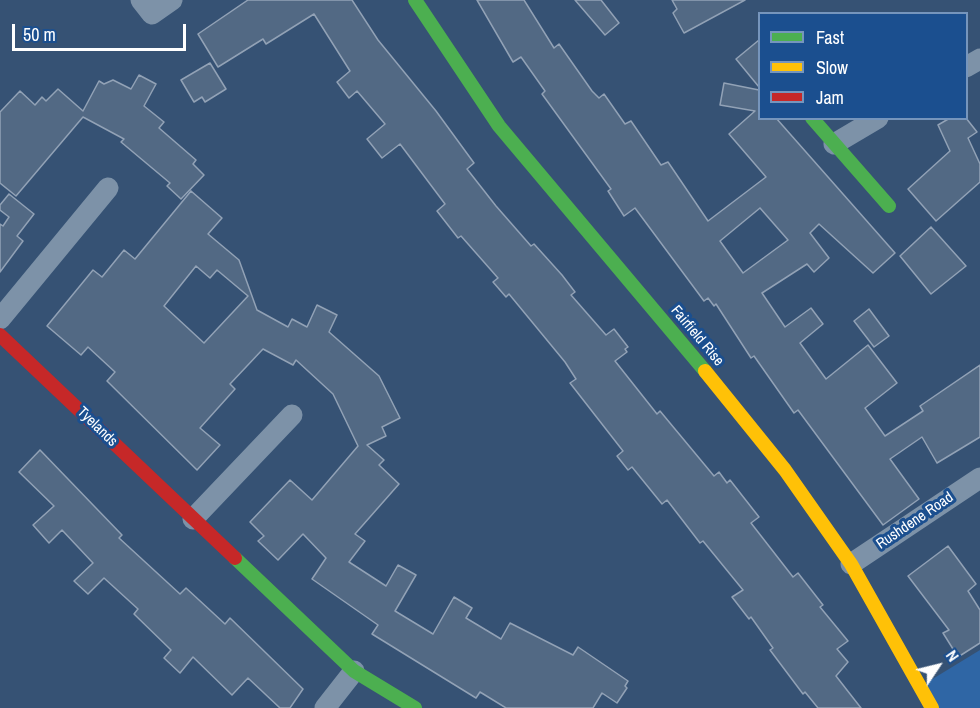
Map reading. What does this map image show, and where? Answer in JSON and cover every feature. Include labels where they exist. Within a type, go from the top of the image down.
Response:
[{"type":"street","points":[[141,0],[152,14],[172,0]]},
{"type":"street","name":"Fairfield Rise","points":[[415,0],[499,126],[725,395],[785,470],[851,564],[932,708]]},
{"type":"street","points":[[814,120],[889,206]]},
{"type":"street","points":[[834,144],[875,120]]},
{"type":"street","points":[[0,319],[108,188]]},
{"type":"street","name":"Tyelands","points":[[0,335],[354,671],[415,708]]},
{"type":"street","points":[[193,519],[292,414]]},
{"type":"street","name":"Rushdene Road","points":[[851,564],[980,478]]},
{"type":"street","points":[[325,708],[354,671]]},
{"type":"shaded area","points":[[980,650],[980,708],[932,708],[926,683]]},
{"type":"building","points":[[248,0],[352,0],[378,40],[436,111],[474,163],[467,169],[496,206],[531,246],[534,244],[562,275],[575,292],[571,295],[606,335],[614,329],[628,347],[625,349],[627,352],[615,361],[657,414],[660,411],[714,476],[719,472],[727,483],[730,480],[759,517],[751,523],[793,577],[798,573],[823,605],[820,607],[848,641],[837,649],[848,662],[836,676],[861,708],[818,708],[805,692],[803,694],[770,650],[773,648],[751,617],[749,619],[732,597],[743,590],[703,541],[700,543],[667,500],[662,504],[632,467],[628,470],[617,456],[623,451],[570,383],[576,379],[565,362],[509,294],[506,297],[493,282],[498,278],[461,236],[458,238],[437,211],[445,204],[400,144],[382,158],[367,139],[385,124],[357,91],[349,98],[337,82],[350,71],[314,14],[266,44],[263,39],[218,67],[198,34]]},
{"type":"building","points":[[477,0],[524,0],[554,48],[559,44],[592,91],[599,98],[604,94],[625,124],[631,121],[661,165],[668,162],[708,221],[766,177],[729,134],[755,111],[720,105],[724,83],[758,90],[758,120],[778,120],[895,253],[873,273],[819,224],[810,233],[829,258],[814,272],[807,264],[762,293],[785,327],[811,308],[823,324],[800,343],[826,379],[868,345],[897,383],[865,408],[885,436],[923,411],[920,406],[980,365],[980,437],[937,463],[922,437],[890,459],[919,499],[883,525],[798,410],[794,413],[754,356],[751,358],[716,304],[714,306],[708,298],[704,301],[635,208],[624,216],[608,191],[611,189],[542,94],[545,91],[521,57],[513,62]],"holes":[[[760,208],[788,240],[743,273],[720,241]]]},
{"type":"building","points":[[575,0],[601,0],[619,23],[605,35]]},
{"type":"building","points":[[672,0],[745,0],[684,33],[673,13],[677,9]]},
{"type":"building","points":[[758,41],[758,86],[736,59]]},
{"type":"building","points":[[210,63],[226,89],[205,102],[202,97],[194,102],[181,80]]},
{"type":"building","points":[[139,75],[156,84],[144,106],[164,122],[159,128],[196,160],[193,164],[204,175],[181,199],[167,186],[170,183],[121,142],[124,139],[83,117],[16,196],[0,183],[0,112],[20,91],[35,105],[42,97],[46,101],[58,89],[83,111],[99,81],[104,84],[113,80],[131,89]]},
{"type":"building","points":[[947,120],[968,120],[977,132],[968,138],[980,164],[980,182],[936,221],[908,189],[950,151],[938,125]]},
{"type":"building","points":[[191,191],[222,218],[208,234],[239,260],[257,310],[288,327],[292,319],[307,327],[317,305],[337,315],[329,332],[379,376],[400,418],[382,427],[386,436],[367,445],[384,460],[379,465],[399,484],[355,534],[365,541],[349,562],[386,586],[398,565],[416,575],[395,611],[433,634],[454,597],[472,608],[466,618],[501,639],[510,623],[573,655],[578,647],[628,681],[625,686],[627,688],[617,703],[602,693],[593,708],[506,708],[480,692],[476,698],[372,634],[378,625],[312,579],[326,558],[303,534],[278,560],[258,541],[264,536],[250,522],[290,480],[312,500],[358,446],[333,394],[296,360],[293,365],[263,349],[230,384],[235,389],[200,428],[220,445],[197,470],[107,381],[115,372],[88,347],[81,355],[47,326],[93,270],[102,277],[124,250],[135,259]],"holes":[[[196,266],[210,278],[217,270],[248,296],[204,343],[164,306]]]},
{"type":"building","points":[[9,194],[34,214],[17,236],[23,241],[0,272],[0,224],[3,226],[9,217],[0,210],[0,205]]},
{"type":"building","points":[[931,227],[966,266],[931,294],[900,256]]},
{"type":"building","points":[[869,309],[889,336],[874,347],[854,321]]},
{"type":"building","points":[[40,450],[122,535],[119,538],[180,594],[186,588],[225,624],[230,618],[303,689],[290,708],[280,708],[248,678],[232,695],[193,657],[180,673],[164,658],[171,650],[134,614],[138,609],[104,578],[88,594],[74,581],[93,563],[62,530],[49,543],[33,525],[54,506],[19,472]]},
{"type":"building","points":[[948,546],[976,584],[968,591],[980,610],[980,643],[958,657],[943,633],[949,630],[908,576]]},
{"type":"traffic: fast","points":[[415,0],[499,126],[705,371]]},
{"type":"traffic: fast","points":[[814,120],[889,206]]},
{"type":"traffic: fast","points":[[235,558],[354,671],[415,708]]},
{"type":"traffic: slow","points":[[705,371],[785,470],[851,564],[932,708]]},
{"type":"traffic: jam","points":[[0,335],[235,558]]}]
